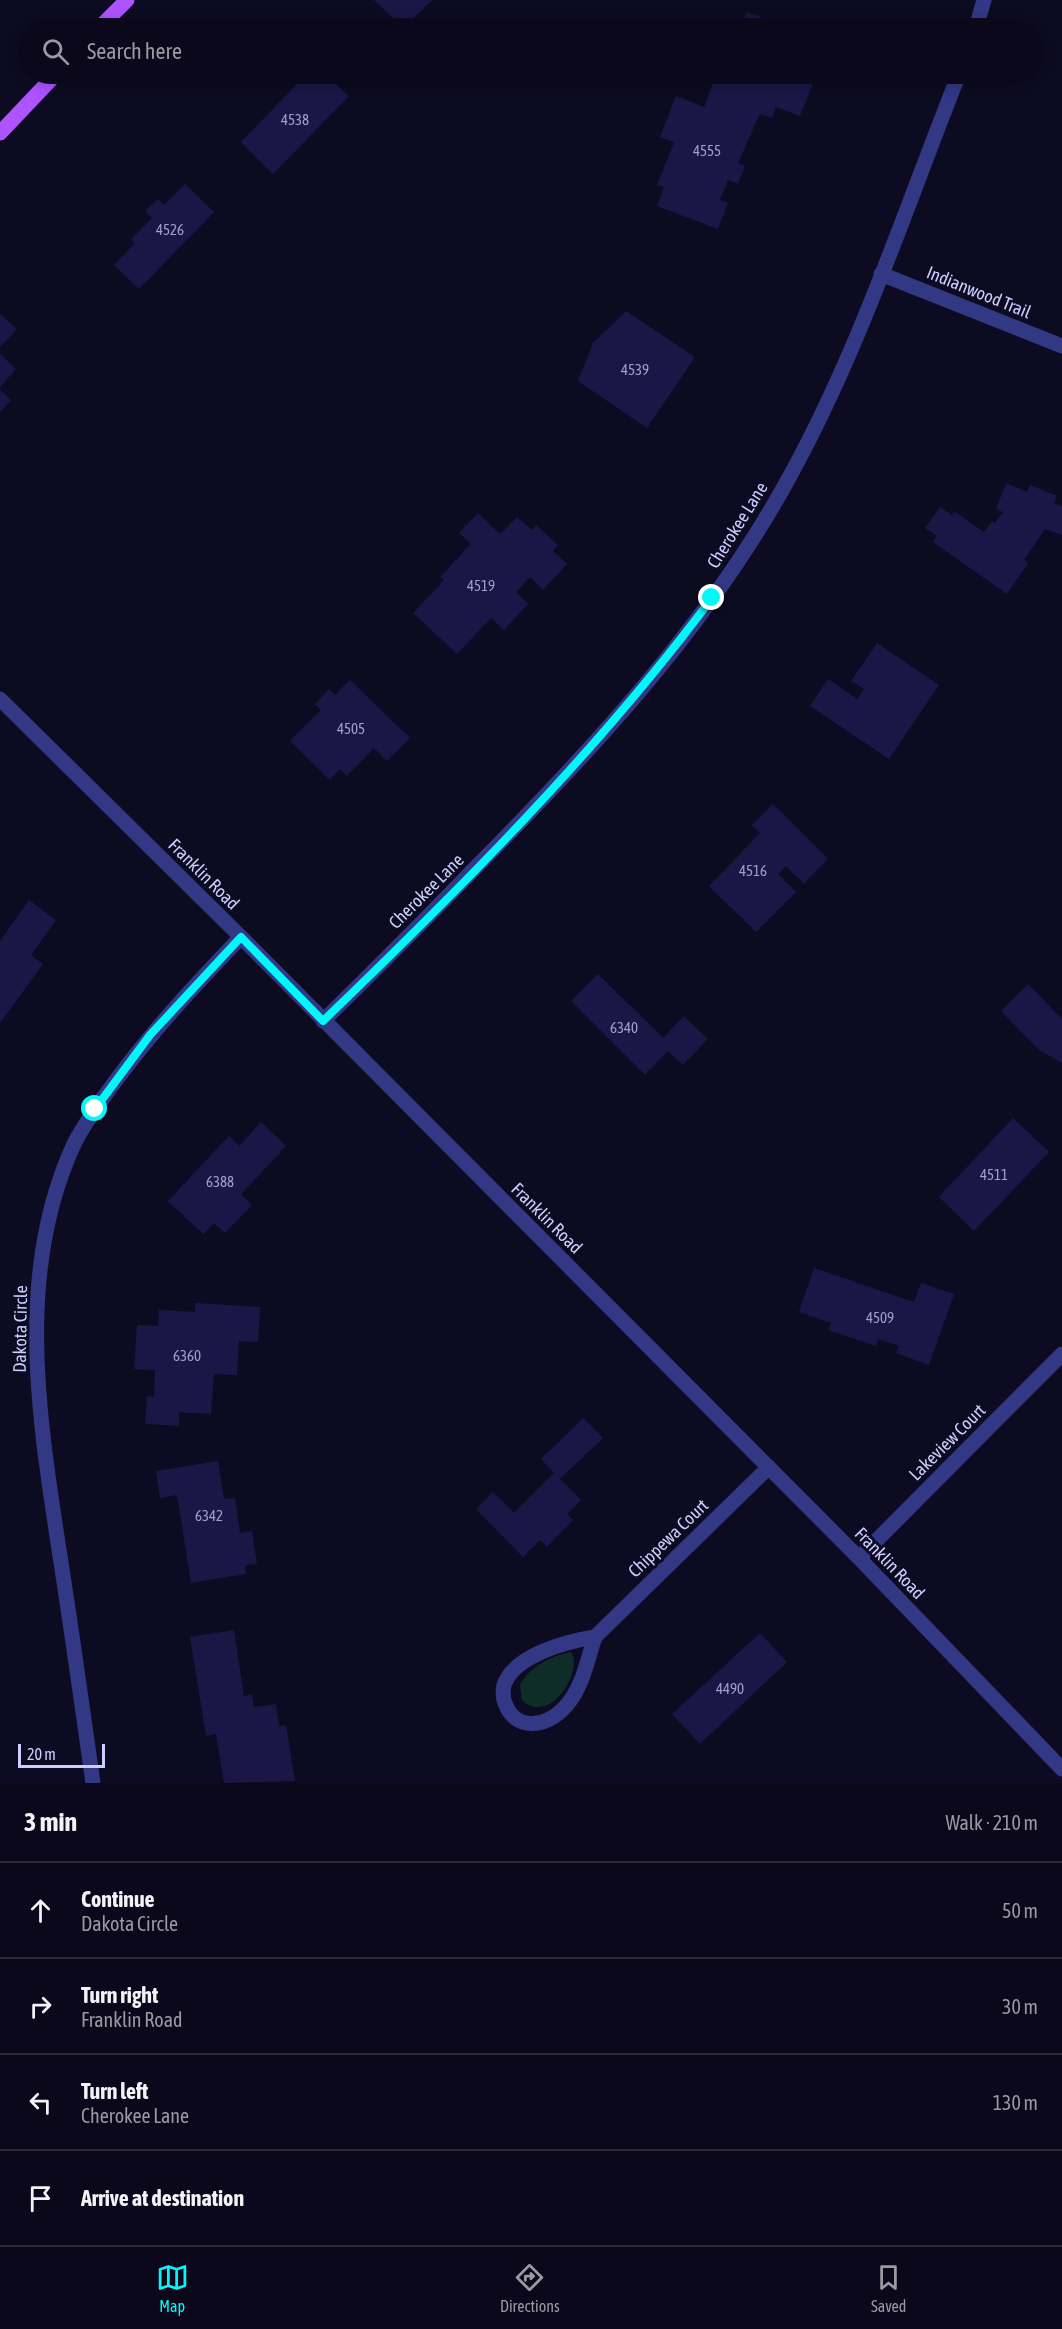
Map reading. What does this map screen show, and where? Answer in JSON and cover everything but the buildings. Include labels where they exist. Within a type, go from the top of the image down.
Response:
[{"type":"main road","points":[[109,18],[127,0]]},
{"type":"main road","points":[[0,133],[47,84]]},
{"type":"street","points":[[979,18],[984,0]]},
{"type":"street","name":"Cherokee Lane","points":[[323,1021],[524,819],[641,689],[680,641],[742,557],[823,414],[882,274],[955,84]]},
{"type":"street","name":"Indianwood Trail","points":[[882,274],[1062,346]]},
{"type":"street","name":"Franklin Road","points":[[0,699],[241,937],[769,1467],[1062,1770]]},
{"type":"street","name":"Dakota Circle","points":[[93,1783],[40,1420],[37,1358],[44,1242],[61,1175],[75,1142],[95,1109],[150,1035],[241,937]]},
{"type":"street","name":"Lakeview Court","points":[[859,1558],[1062,1354]]},
{"type":"street","name":"Chippewa Court","points":[[595,1637],[572,1640],[524,1661],[512,1671],[504,1685],[503,1698],[514,1718],[524,1724],[538,1724],[563,1709],[578,1686],[595,1637],[769,1467]]},
{"type":"green space","points":[[571,1652],[574,1660],[569,1682],[554,1701],[544,1706],[533,1706],[522,1700],[520,1685],[529,1673],[548,1659]]},
{"type":"route","points":[[95,1109],[150,1035],[179,1001],[241,937],[323,1021],[524,819],[641,689],[712,598]]}]
